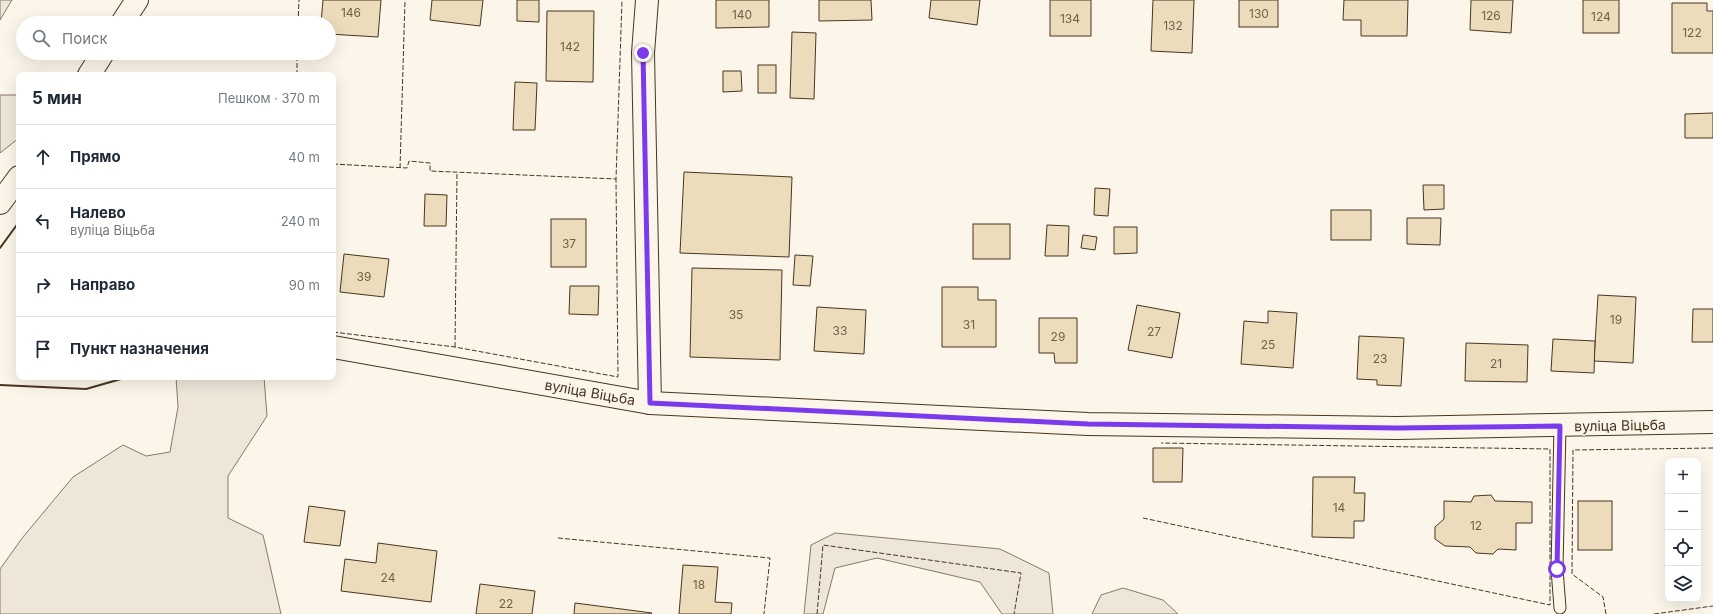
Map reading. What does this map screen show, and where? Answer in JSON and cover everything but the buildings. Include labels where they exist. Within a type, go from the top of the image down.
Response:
[{"type":"street","points":[[127,16],[137,0]]},
{"type":"street","points":[[647,0],[643,53],[650,403]]},
{"type":"street","points":[[91,72],[99,60]]},
{"type":"street","points":[[0,203],[16,180]]},
{"type":"street","name":"вуліца Віцьба","points":[[336,348],[650,403],[1088,424],[1397,428],[1713,422]]},
{"type":"lane","points":[[1560,426],[1557,569],[1560,608]]},
{"type":"shaded area","points":[[0,0],[12,0],[0,20]]},
{"type":"shaded area","points":[[0,95],[16,95],[16,140],[0,153]]},
{"type":"shaded area","points":[[176,380],[264,380],[267,416],[228,476],[228,518],[263,535],[281,614],[0,614],[0,569],[23,537],[73,477],[123,445],[146,456],[170,452],[178,407]]},
{"type":"shaded area","points":[[835,533],[1000,549],[1049,573],[1053,614],[1002,614],[980,582],[877,558],[835,568],[823,614],[804,614],[811,545]]},
{"type":"shaded area","points":[[1123,588],[1163,600],[1178,614],[1092,614],[1101,595]]},
{"type":"fence","points":[[298,16],[299,0]]},
{"type":"fence","points":[[400,168],[405,0]]},
{"type":"fence","points":[[336,164],[407,168],[409,161],[430,163],[430,171],[616,179],[622,0]]},
{"type":"fence","points":[[297,60],[297,72]]},
{"type":"fence","points":[[455,347],[457,172]]},
{"type":"fence","points":[[336,332],[455,347],[618,377],[616,179]]},
{"type":"fence","points":[[1143,518],[1550,605],[1550,449],[1161,443]]},
{"type":"fence","points":[[1606,614],[1603,597],[1572,574],[1573,450],[1713,448]]},
{"type":"fence","points":[[558,538],[770,558],[764,614]]},
{"type":"fence","points":[[817,614],[823,545],[1021,573],[1014,614]]},
{"type":"fence","points":[[1654,614],[1713,606]]},
{"type":"wall","points":[[0,248],[16,226]]},
{"type":"wall","points":[[0,385],[86,389],[118,380]]},
{"type":"route","points":[[643,53],[650,403],[1088,424],[1397,428],[1560,426],[1557,569]]}]
